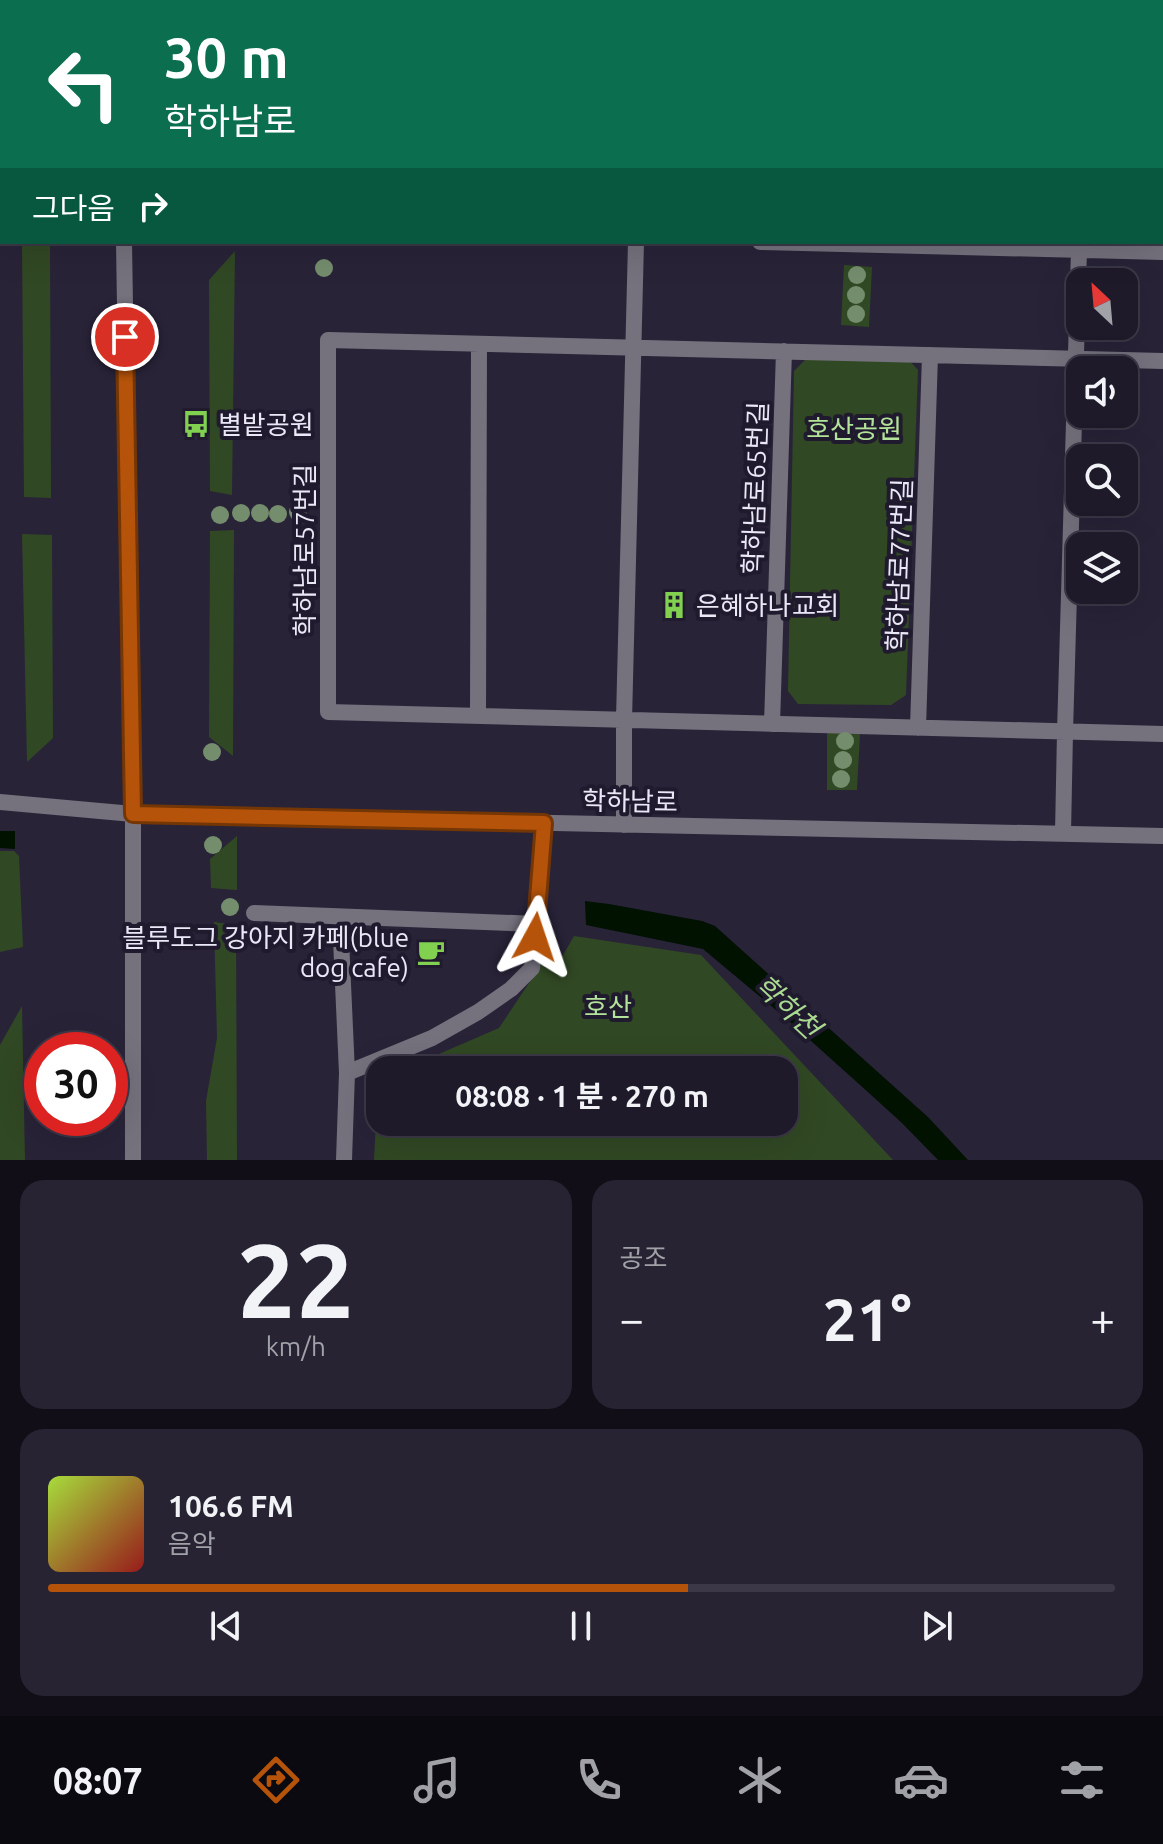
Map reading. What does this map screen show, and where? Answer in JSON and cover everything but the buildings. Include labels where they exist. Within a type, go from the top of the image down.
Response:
[{"type":"street","points":[[124,244],[133,814],[133,1160]]},
{"type":"street","points":[[624,825],[636,244]]},
{"type":"street","points":[[840,244],[1163,252]]},
{"type":"street","points":[[1076,356],[1079,250]]},
{"type":"street","name":"학하남로57번길","points":[[478,716],[328,712],[328,340],[479,344]]},
{"type":"street","points":[[1066,359],[479,344],[478,716],[1163,734]]},
{"type":"street","name":"학하남로65번길","points":[[772,724],[784,351]]},
{"type":"street","name":"학하남로77번길","points":[[918,728],[930,355]]},
{"type":"street","points":[[1138,360],[1163,361]]},
{"type":"street","points":[[1063,834],[1074,428]]},
{"type":"street","name":"학하남로","points":[[0,802],[133,814],[1163,836]]},
{"type":"street","points":[[347,1073],[432,1038],[478,1012],[511,989],[532,968],[544,823]]},
{"type":"street","points":[[254,913],[537,924]]},
{"type":"street","points":[[340,917],[347,1073],[344,1160]]},
{"type":"green space","points":[[22,244],[50,244],[51,498],[24,497]]},
{"type":"green space","points":[[235,251],[232,495],[210,491],[209,280]]},
{"type":"green space","points":[[844,265],[872,267],[869,327],[841,325]]},
{"type":"green space","name":"호산공원","points":[[810,355],[907,358],[918,370],[906,695],[891,705],[798,704],[788,691],[794,371]]},
{"type":"green space","points":[[234,530],[233,756],[209,737],[210,531]]},
{"type":"green space","points":[[22,534],[52,535],[53,738],[27,762]]},
{"type":"green space","points":[[827,732],[860,734],[857,790],[827,790]]},
{"type":"green space","points":[[237,836],[237,890],[211,888],[210,859]]},
{"type":"green space","points":[[0,851],[14,851],[19,856],[23,947],[0,952]]},
{"type":"green space","points":[[214,922],[236,925],[237,1160],[207,1160],[206,1101],[217,1038]]},
{"type":"green space","name":"호산","points":[[574,936],[701,955],[796,1056],[434,1056],[499,1028],[551,950],[559,962]]},
{"type":"green space","points":[[22,1006],[25,1160],[0,1160],[0,1045]]},
{"type":"green space","name":"호산","points":[[798,1059],[893,1160],[374,1160],[375,1136],[798,1136]]},
{"type":"water","points":[[0,831],[15,831],[15,849],[0,848]]},
{"type":"water","name":"학하천","points":[[585,901],[702,921],[715,926],[928,1117],[968,1160],[938,1160],[859,1084],[703,949],[586,925]]},
{"type":"place","name":"별밭공원","points":[[196,424]]},
{"type":"place","name":"은혜하나교회","points":[[674,605]]},
{"type":"place","name":"블루도그 강아지 카페(blue dog cafe)","points":[[431,952]]},
{"type":"route","points":[[125,337],[133,814],[544,823],[535,937]]}]
